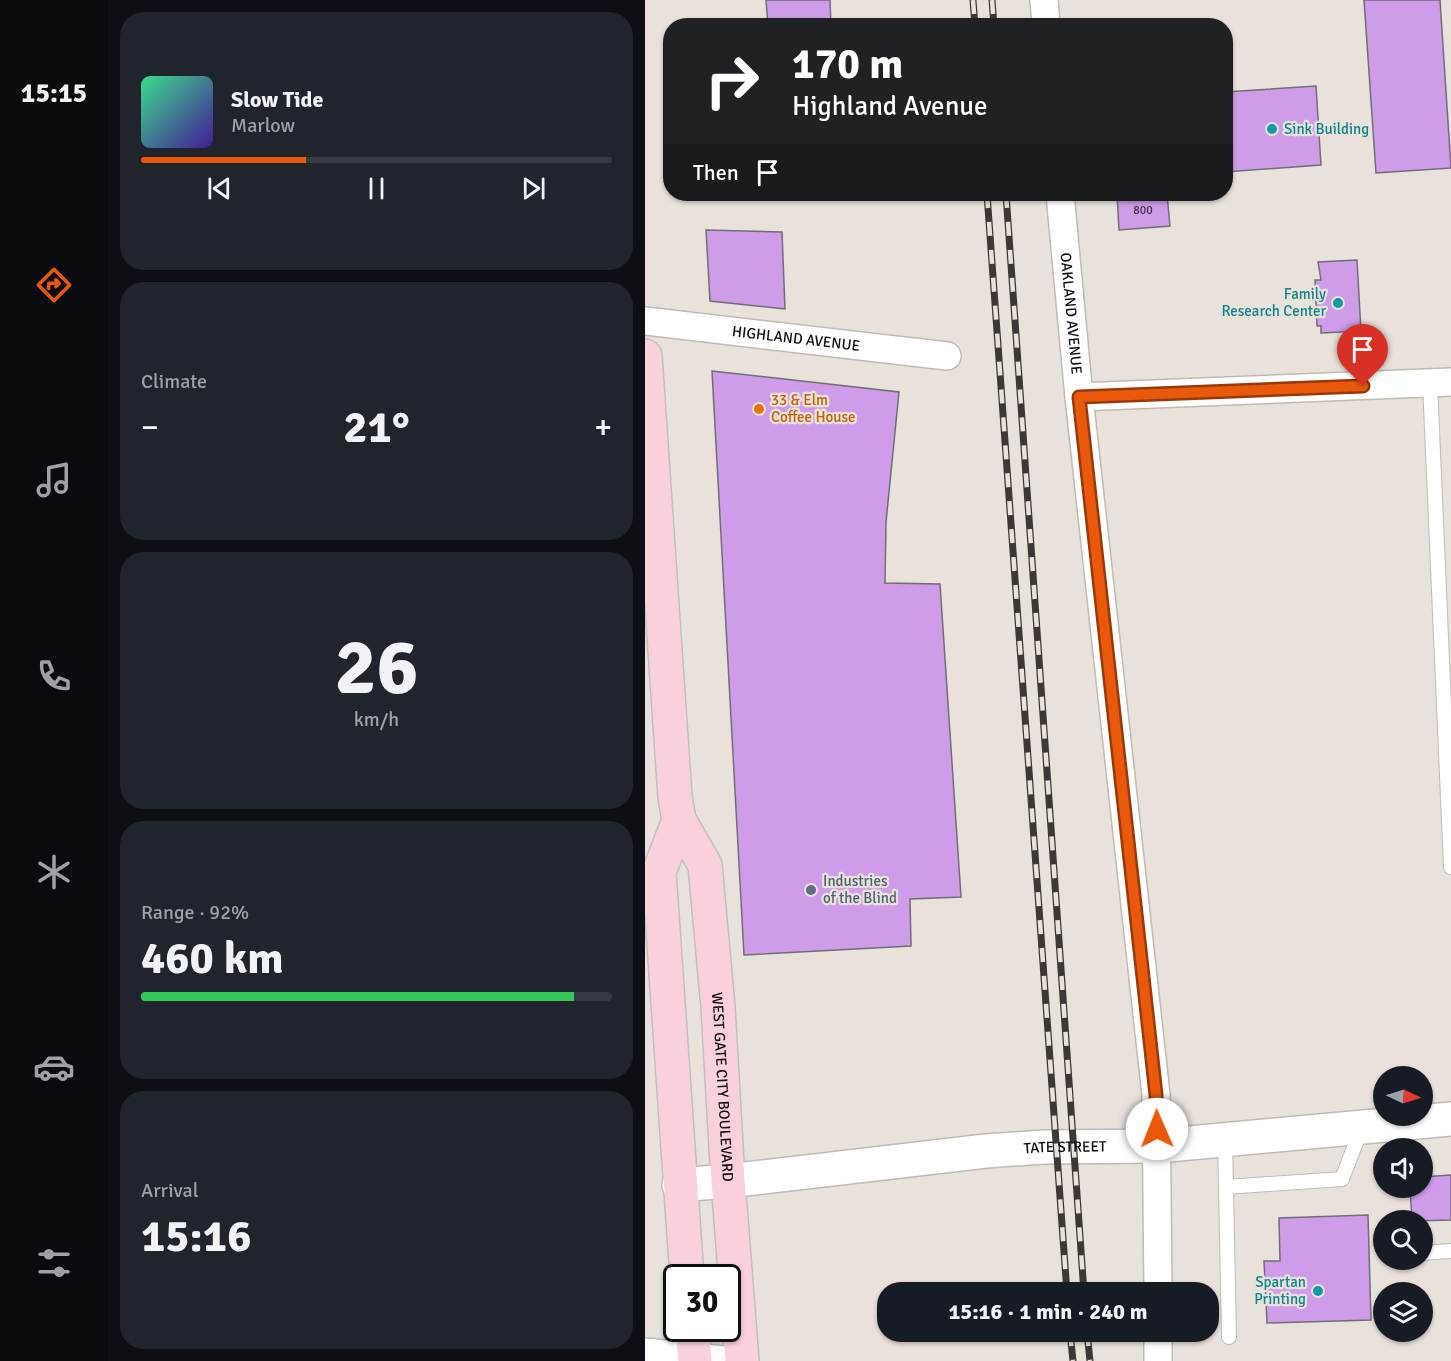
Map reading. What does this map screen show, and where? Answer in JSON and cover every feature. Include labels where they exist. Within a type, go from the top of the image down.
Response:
[{"type":"main road","name":"WEST GATE CITY BOULEVARD","points":[[645,356],[675,797],[679,820],[705,865],[718,1007],[742,1361]]},
{"type":"main road","name":"WEST GATE CITY BOULEVARD","points":[[679,820],[659,872],[686,1264]]},
{"type":"street","points":[[1044,0],[1045,18]]},
{"type":"street","name":"OAKLAND AVENUE","points":[[1061,201],[1079,397],[1156,1095],[1158,1282]]},
{"type":"street","name":"HIGHLAND AVENUE","points":[[645,321],[947,356]]},
{"type":"street","points":[[1079,397],[1441,382]]},
{"type":"street","name":"TATE STREET","points":[[679,1185],[986,1151],[1157,1146],[1225,1140],[1357,1141],[1451,1119]]},
{"type":"street","points":[[1158,1342],[1158,1361]]},
{"type":"street","points":[[645,1352],[694,1349],[733,1361]]},
{"type":"lane","points":[[1441,382],[1451,867]]},
{"type":"lane","points":[[1225,1140],[1229,1336]]},
{"type":"lane","points":[[1226,1187],[1342,1179],[1357,1141]]},
{"type":"lane","points":[[1433,1252],[1451,1251]]},
{"type":"building","points":[[766,0],[830,0],[831,18],[767,18]]},
{"type":"building","points":[[1364,0],[1440,0],[1451,168],[1376,173]]},
{"type":"building","name":"Sink Building","points":[[1316,86],[1321,165],[1233,171],[1233,91]]},
{"type":"building","points":[[1117,201],[1168,201],[1170,226],[1119,230]]},
{"type":"building","points":[[706,230],[782,232],[785,309],[710,301]]},
{"type":"building","name":"Family Research Center","points":[[1357,260],[1361,331],[1321,333],[1321,326],[1317,326],[1315,280],[1321,280],[1318,262]]},
{"type":"building","points":[[712,371],[899,392],[886,522],[885,583],[940,584],[961,897],[910,899],[911,946],[744,955]]},
{"type":"building","points":[[1451,1175],[1451,1220],[1433,1220],[1433,1210],[1411,1210],[1411,1198],[1433,1198],[1433,1176]]},
{"type":"building","name":"Spartan Printing","points":[[1368,1215],[1371,1320],[1267,1323],[1264,1261],[1280,1261],[1279,1218]]},
{"type":"railway","points":[[973,0],[974,18]]},
{"type":"railway","points":[[992,0],[993,18]]},
{"type":"railway","points":[[988,201],[1066,1282]]},
{"type":"railway","points":[[1006,201],[1083,1282]]},
{"type":"railway","points":[[1071,1342],[1073,1361]]},
{"type":"railway","points":[[1088,1342],[1090,1361]]},
{"type":"place","name":"Sink Building","points":[[1272,129]]},
{"type":"place","name":"Family Research Center","points":[[1338,303]]},
{"type":"place","name":"33 & Elm Coffee House","points":[[759,409]]},
{"type":"place","name":"Industries of the Blind","points":[[811,890]]},
{"type":"place","name":"Spartan Printing","points":[[1318,1291]]},
{"type":"route","points":[[1157,1129],[1156,1095],[1079,397],[1363,386]]}]
